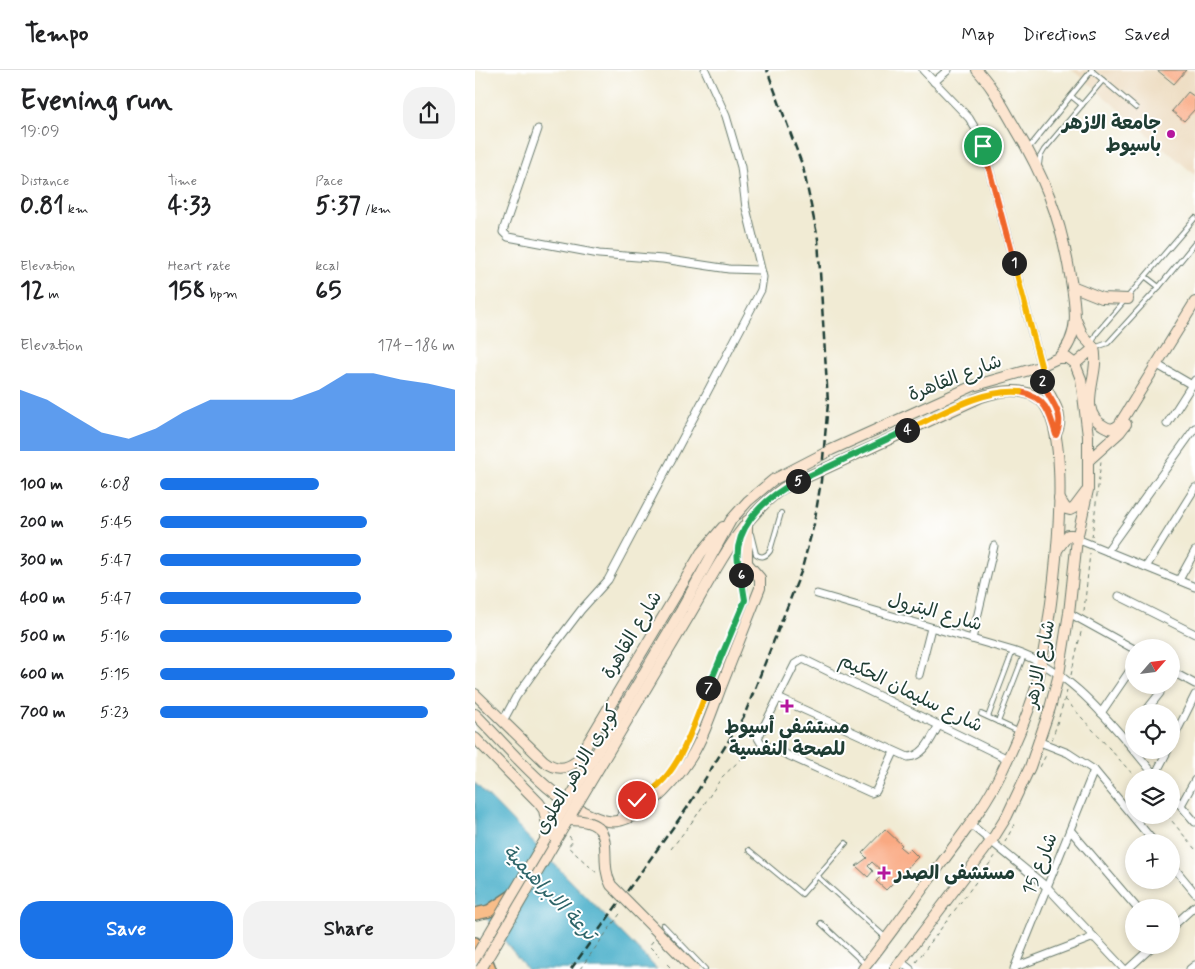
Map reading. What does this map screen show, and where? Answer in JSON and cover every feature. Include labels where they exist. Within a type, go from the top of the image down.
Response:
[{"type":"main road","points":[[977,70],[998,97],[1028,149],[1059,219],[1072,286],[1075,316],[1072,340],[1059,358]]},
{"type":"main road","points":[[1072,286],[1102,298],[1128,299]]},
{"type":"main road","points":[[1075,316],[1083,336],[1094,348],[1096,367],[1089,401],[1090,413],[1095,421],[1108,428],[1114,428],[1119,425],[1195,302]]},
{"type":"main road","points":[[1089,460],[1120,432],[1195,311]]},
{"type":"main road","points":[[1056,435],[1059,416],[1057,407],[1045,390],[1041,366],[1059,358],[1067,358],[1075,364],[1094,348]]},
{"type":"main road","name":"شارع الازهر","points":[[898,966],[993,840],[1019,792],[1040,742],[1059,674],[1069,613],[1077,539],[1088,490],[1089,460],[1081,379],[1075,364]]},
{"type":"main road","name":"شارع القاهرة","points":[[475,694],[553,767],[563,768],[577,761],[701,553],[760,490],[797,466],[956,392],[1041,366]]},
{"type":"main road","name":"شارع القاهرة","points":[[685,612],[747,521],[768,499],[783,488],[966,403],[993,393],[1022,392],[1040,399],[1049,413],[1056,435]]},
{"type":"main road","name":"شارع الازهر","points":[[865,967],[970,824],[994,786],[1028,713],[1042,663],[1051,609],[1057,550],[1059,498],[1056,435]]},
{"type":"main road","points":[[1059,498],[1066,509],[1070,510],[1075,508],[1088,490]]},
{"type":"main road","name":"شارع القاهرة","points":[[685,612],[731,520]]},
{"type":"main road","points":[[475,714],[561,798],[604,820],[621,820],[637,813],[653,802],[682,768],[729,652],[761,585],[758,575],[749,568],[747,563],[747,521]]},
{"type":"main road","points":[[1057,550],[1068,535],[1075,536],[1077,539]]},
{"type":"main road","name":"كوبرى الازهر العلوى","points":[[481,969],[569,820],[685,612]]},
{"type":"main road","name":"كوبرى الازهر العلوى","points":[[475,958],[685,612]]},
{"type":"main road","points":[[475,738],[539,803],[544,810],[549,834]]},
{"type":"main road","points":[[569,820],[584,821],[597,828],[607,845],[606,871],[611,885],[694,969]]},
{"type":"main road","points":[[475,914],[489,911],[513,895]]},
{"type":"main road","points":[[475,943],[485,956],[490,969]]},
{"type":"street","points":[[503,722],[516,697],[536,669],[581,610],[608,580],[761,290],[763,277],[746,208],[741,167],[730,128],[705,70]]},
{"type":"street","points":[[923,70],[969,118],[981,138],[1041,366]]},
{"type":"street","points":[[935,82],[948,70]]},
{"type":"street","points":[[538,129],[504,228],[503,232],[508,238],[599,254],[663,259],[729,269],[760,270]]},
{"type":"street","points":[[1161,367],[1193,383],[1167,424]]},
{"type":"street","points":[[1107,551],[1195,428]]},
{"type":"street","points":[[1146,566],[1195,488]]},
{"type":"street","points":[[1077,539],[1195,586]]},
{"type":"street","points":[[972,639],[994,546]]},
{"type":"street","points":[[1179,580],[1195,551]]},
{"type":"street","name":"شارع البترول","points":[[817,594],[1013,651],[1042,663],[1079,689],[1125,739]]},
{"type":"street","points":[[1119,596],[1195,634]]},
{"type":"street","points":[[1069,613],[1125,645]]},
{"type":"street","points":[[919,675],[931,628]]},
{"type":"street","name":"شارع سليمان الحكيم","points":[[778,698],[795,664],[800,660],[806,660],[1008,759]]},
{"type":"street","points":[[1180,676],[1195,684]]},
{"type":"street","points":[[1101,714],[1125,678]]},
{"type":"street","points":[[1151,704],[1159,694]]},
{"type":"street","points":[[1180,725],[1195,695]]},
{"type":"street","points":[[894,752],[873,793],[759,742],[758,738],[778,698],[908,757],[920,753],[939,725]]},
{"type":"street","points":[[1040,742],[1068,753],[1094,770],[1147,834]]},
{"type":"street","name":"شارع البترول","points":[[1142,759],[1150,769]]},
{"type":"street","name":"شارع 15","points":[[1015,968],[1094,770]]},
{"type":"street","points":[[1195,780],[1181,805],[1195,822]]},
{"type":"street","points":[[970,824],[993,840],[1048,888],[1094,937],[1131,968],[1145,954]]},
{"type":"street","points":[[1071,831],[1129,899]]},
{"type":"street","points":[[1180,875],[1195,893]]},
{"type":"street","points":[[1180,920],[1195,906]]},
{"type":"street","points":[[1015,968],[1094,937]]},
{"type":"street","points":[[1190,969],[1195,965]]},
{"type":"street","points":[[898,966],[910,969]]},
{"type":"lane","points":[[1028,149],[1091,70],[1136,108]]},
{"type":"lane","points":[[1041,175],[1040,157],[1103,80]]},
{"type":"lane","points":[[1071,96],[1082,105]]},
{"type":"lane","points":[[1195,218],[1128,299],[1096,334],[1093,342],[1094,348],[1108,344],[1159,288],[1195,243]]},
{"type":"lane","points":[[1146,277],[1159,288]]},
{"type":"lane","points":[[747,521],[754,552],[758,556],[764,556],[769,551],[781,513]]},
{"type":"lane","points":[[729,652],[745,600],[745,590],[738,558],[747,521]]},
{"type":"lane","points":[[988,717],[1013,651]]},
{"type":"lane","points":[[998,722],[1024,655]]},
{"type":"lane","points":[[981,714],[1020,732]]},
{"type":"lane","points":[[621,820],[621,802],[637,800],[647,795],[690,747]]},
{"type":"lane","points":[[749,850],[799,893],[804,893],[847,843]]},
{"type":"lane","points":[[817,877],[887,938]]},
{"type":"lane","points":[[821,924],[865,967]]},
{"type":"lane","points":[[663,925],[705,969]]},
{"type":"path","points":[[1091,545],[1098,500],[1102,449]]},
{"type":"path","points":[[1065,699],[1128,769]]},
{"type":"path","points":[[671,849],[722,777],[759,742]]},
{"type":"path","points":[[1175,824],[1195,848]]},
{"type":"path","points":[[573,841],[568,847],[602,878]]},
{"type":"path","points":[[580,969],[623,910]]},
{"type":"path","points":[[656,938],[649,946],[672,969]]},
{"type":"shaded area","name":"جامعة الازهر باسيوط","points":[[1072,70],[1195,70],[1195,175],[1100,93]]},
{"type":"water","name":"ترعة الابراهيمية","points":[[475,783],[657,969],[527,969],[475,904]]},
{"type":"building","points":[[1157,70],[1186,70],[1174,84]]},
{"type":"building","points":[[1188,92],[1195,97],[1195,109],[1184,121],[1172,111]]},
{"type":"building","points":[[885,829],[902,845],[900,847],[906,852],[910,849],[918,857],[886,890],[876,881],[884,873],[872,862],[868,866],[873,871],[868,877],[856,866],[867,858],[862,853]]},
{"type":"railway","points":[[571,969],[687,808],[744,716],[801,572],[814,524],[821,481],[828,403],[818,239],[803,167],[767,70]]},
{"type":"place","name":"جامعة الازهر باسيوط","points":[[1171,134]]},
{"type":"place","name":"مستشفى أسيوط للصحة النفسية","points":[[787,706]]},
{"type":"place","name":"مستشفى الصدر","points":[[884,873]]},
{"type":"route","points":[[637,800],[647,795],[667,774],[681,755],[690,735],[745,600],[744,584],[738,565],[738,558],[747,521],[768,499],[783,488],[966,403],[1002,391],[1022,392],[1040,399],[1049,413],[1056,435],[1059,426],[1057,407],[1045,390],[1043,383],[1041,366],[983,146]]}]
